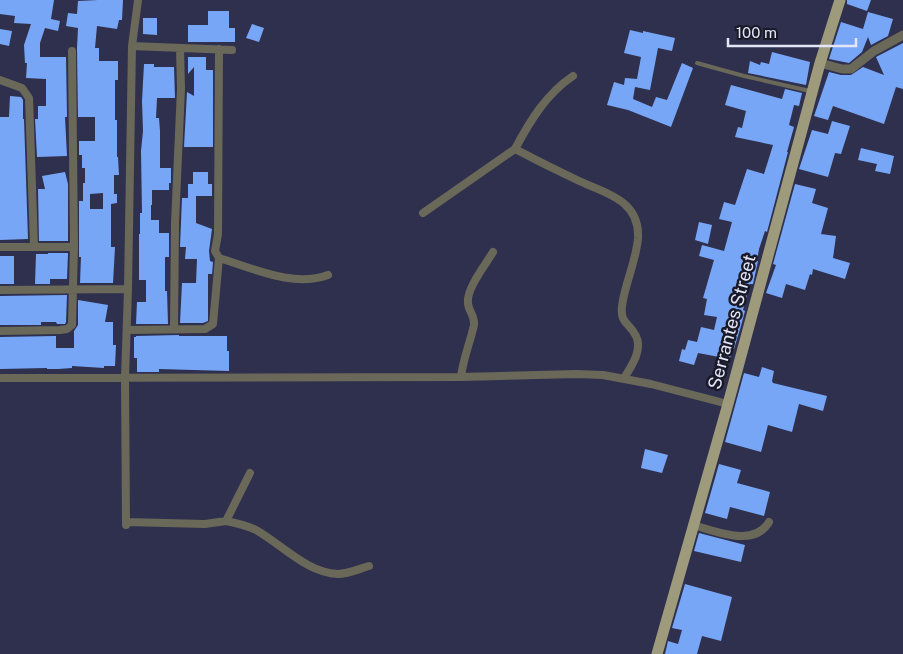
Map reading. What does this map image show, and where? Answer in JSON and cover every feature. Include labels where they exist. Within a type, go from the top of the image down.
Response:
[{"type":"main road","name":"Serrantes Street","points":[[657,654],[728,404],[820,63],[840,0]]},
{"type":"street","points":[[138,0],[132,46],[125,378],[126,523],[205,524],[226,521],[250,528],[268,538],[290,555],[329,573],[343,573],[369,566]]},
{"type":"street","points":[[820,63],[842,69],[852,69],[874,51],[903,35]]},
{"type":"street","points":[[132,46],[232,50]]},
{"type":"street","points":[[174,329],[175,223],[181,88],[180,48]]},
{"type":"street","points":[[127,330],[205,329],[213,324],[219,258],[215,251],[218,234],[219,49]]},
{"type":"street","points":[[0,331],[60,330],[70,328],[72,322],[74,247],[72,51]]},
{"type":"street","points":[[423,213],[515,149],[527,126],[545,100],[562,82],[573,76]]},
{"type":"street","points":[[0,80],[22,88],[29,98],[34,246]]},
{"type":"street","points":[[515,149],[578,181],[611,194],[625,204],[636,222],[638,238],[622,313],[624,321],[636,336],[637,351],[634,361],[624,378]]},
{"type":"street","points":[[0,247],[74,247]]},
{"type":"street","points":[[461,377],[474,322],[468,306],[468,300],[473,285],[493,252]]},
{"type":"street","points":[[219,258],[285,277],[315,278],[328,274]]},
{"type":"street","points":[[0,290],[128,289]]},
{"type":"street","points":[[0,378],[461,377],[576,374],[624,378],[728,404]]},
{"type":"street","points":[[226,521],[250,473]]},
{"type":"street","points":[[693,525],[721,533],[746,536],[760,532],[769,522]]},
{"type":"lane","points":[[697,63],[812,92]]},
{"type":"building","points":[[0,0],[54,0],[51,19],[60,21],[58,31],[45,28],[40,43],[40,57],[66,57],[67,117],[65,117],[67,156],[37,157],[35,119],[38,119],[38,106],[46,106],[46,79],[26,78],[27,63],[25,63],[24,45],[31,24],[14,23],[15,16],[0,14]]},
{"type":"building","points":[[123,0],[122,20],[119,20],[117,29],[97,26],[95,48],[99,48],[99,61],[118,61],[118,80],[115,80],[115,120],[117,120],[119,175],[114,175],[114,194],[117,194],[117,203],[111,204],[111,247],[115,247],[113,283],[80,283],[79,201],[83,201],[85,168],[82,168],[82,155],[79,155],[79,141],[95,141],[95,117],[78,117],[78,28],[66,26],[68,13],[77,14],[78,1]],"holes":[[[103,193],[103,209],[90,209],[90,194]]]},
{"type":"building","points":[[847,0],[871,0],[867,11],[847,4]]},
{"type":"building","points":[[208,11],[229,11],[229,28],[235,28],[235,42],[188,42],[188,25],[208,25]]},
{"type":"building","points":[[868,12],[893,19],[888,36],[871,45],[868,37],[862,52],[849,63],[829,59],[841,22],[863,29]]},
{"type":"building","points":[[143,18],[157,18],[157,35],[143,34]]},
{"type":"building","points":[[252,24],[264,28],[259,42],[246,38]]},
{"type":"building","points":[[0,29],[12,31],[9,46],[0,44]]},
{"type":"building","points":[[630,30],[675,38],[672,51],[658,48],[650,90],[635,87],[633,99],[652,107],[656,97],[667,100],[682,63],[693,68],[671,127],[628,110],[607,105],[614,82],[624,85],[625,78],[637,79],[641,57],[624,53]]},
{"type":"building","points":[[903,43],[903,89],[896,87],[884,124],[833,106],[828,120],[814,116],[829,72],[851,75],[863,67],[884,75],[876,57]]},
{"type":"building","points":[[772,52],[810,62],[806,85],[748,73],[750,61],[760,65],[761,62],[769,64]]},
{"type":"building","points":[[188,57],[206,57],[206,70],[213,70],[213,147],[184,147],[187,92],[194,96],[194,67],[188,74]]},
{"type":"building","points":[[144,64],[154,64],[154,67],[174,67],[175,98],[157,98],[156,118],[159,118],[160,168],[171,168],[171,183],[169,183],[169,190],[152,190],[151,205],[151,220],[159,220],[159,233],[169,233],[169,257],[165,257],[165,291],[167,291],[168,324],[136,324],[137,302],[146,302],[146,280],[139,280]]},
{"type":"building","points":[[731,85],[782,99],[785,89],[802,93],[799,106],[794,105],[789,125],[794,127],[788,152],[767,232],[765,231],[759,249],[753,284],[750,284],[743,310],[745,311],[734,349],[732,349],[730,359],[698,353],[694,365],[679,361],[682,349],[685,350],[688,340],[697,342],[701,327],[714,330],[717,317],[704,315],[707,299],[703,298],[714,260],[699,256],[702,245],[724,251],[732,222],[719,219],[724,202],[735,205],[747,169],[764,174],[773,145],[735,137],[738,127],[742,128],[746,111],[725,105]]},
{"type":"building","points":[[10,96],[21,97],[23,100],[28,239],[0,240],[0,117],[9,117]]},
{"type":"building","points":[[832,121],[850,126],[841,154],[835,153],[828,177],[799,169],[812,130],[828,134]]},
{"type":"building","points":[[861,148],[894,156],[890,174],[875,171],[877,164],[858,160]]},
{"type":"building","points":[[65,172],[68,184],[68,241],[39,241],[38,189],[45,189],[42,176]]},
{"type":"building","points":[[193,172],[208,172],[208,184],[212,184],[212,196],[196,196],[196,223],[212,229],[209,251],[210,261],[213,262],[212,274],[208,274],[208,321],[203,323],[180,323],[182,283],[196,283],[197,259],[185,259],[186,247],[180,247],[182,198],[188,198],[188,184],[193,184]]},
{"type":"building","points":[[795,184],[816,189],[812,203],[828,208],[821,234],[836,236],[833,258],[850,263],[845,279],[813,269],[805,290],[786,284],[782,298],[766,293],[776,265],[773,264]]},
{"type":"building","points":[[699,222],[712,225],[708,244],[695,240]]},
{"type":"building","points":[[68,253],[67,279],[50,279],[50,284],[35,284],[36,254]]},
{"type":"building","points":[[0,256],[14,256],[14,284],[0,284]]},
{"type":"building","points":[[67,295],[65,324],[41,322],[41,325],[0,325],[0,296]]},
{"type":"building","points":[[78,300],[108,305],[105,322],[113,322],[113,345],[116,345],[115,366],[104,366],[104,368],[72,366],[72,368],[58,369],[0,369],[0,337],[56,336],[56,348],[74,348],[74,331],[78,325]]},
{"type":"building","points":[[179,335],[227,336],[229,371],[159,369],[159,372],[137,372],[137,358],[134,358],[134,337]]},
{"type":"building","points":[[762,367],[774,371],[773,383],[827,396],[823,411],[799,404],[792,432],[768,425],[761,452],[725,442],[744,373],[759,377]]},
{"type":"building","points":[[645,449],[668,455],[662,473],[641,468]]},
{"type":"building","points":[[719,464],[741,470],[737,483],[770,492],[764,516],[730,507],[727,519],[705,513]]},
{"type":"building","points":[[699,533],[745,545],[741,562],[694,551]]},
{"type":"building","points":[[685,584],[732,597],[721,641],[702,636],[697,654],[665,654],[668,641],[678,644],[682,630],[672,628]]}]
